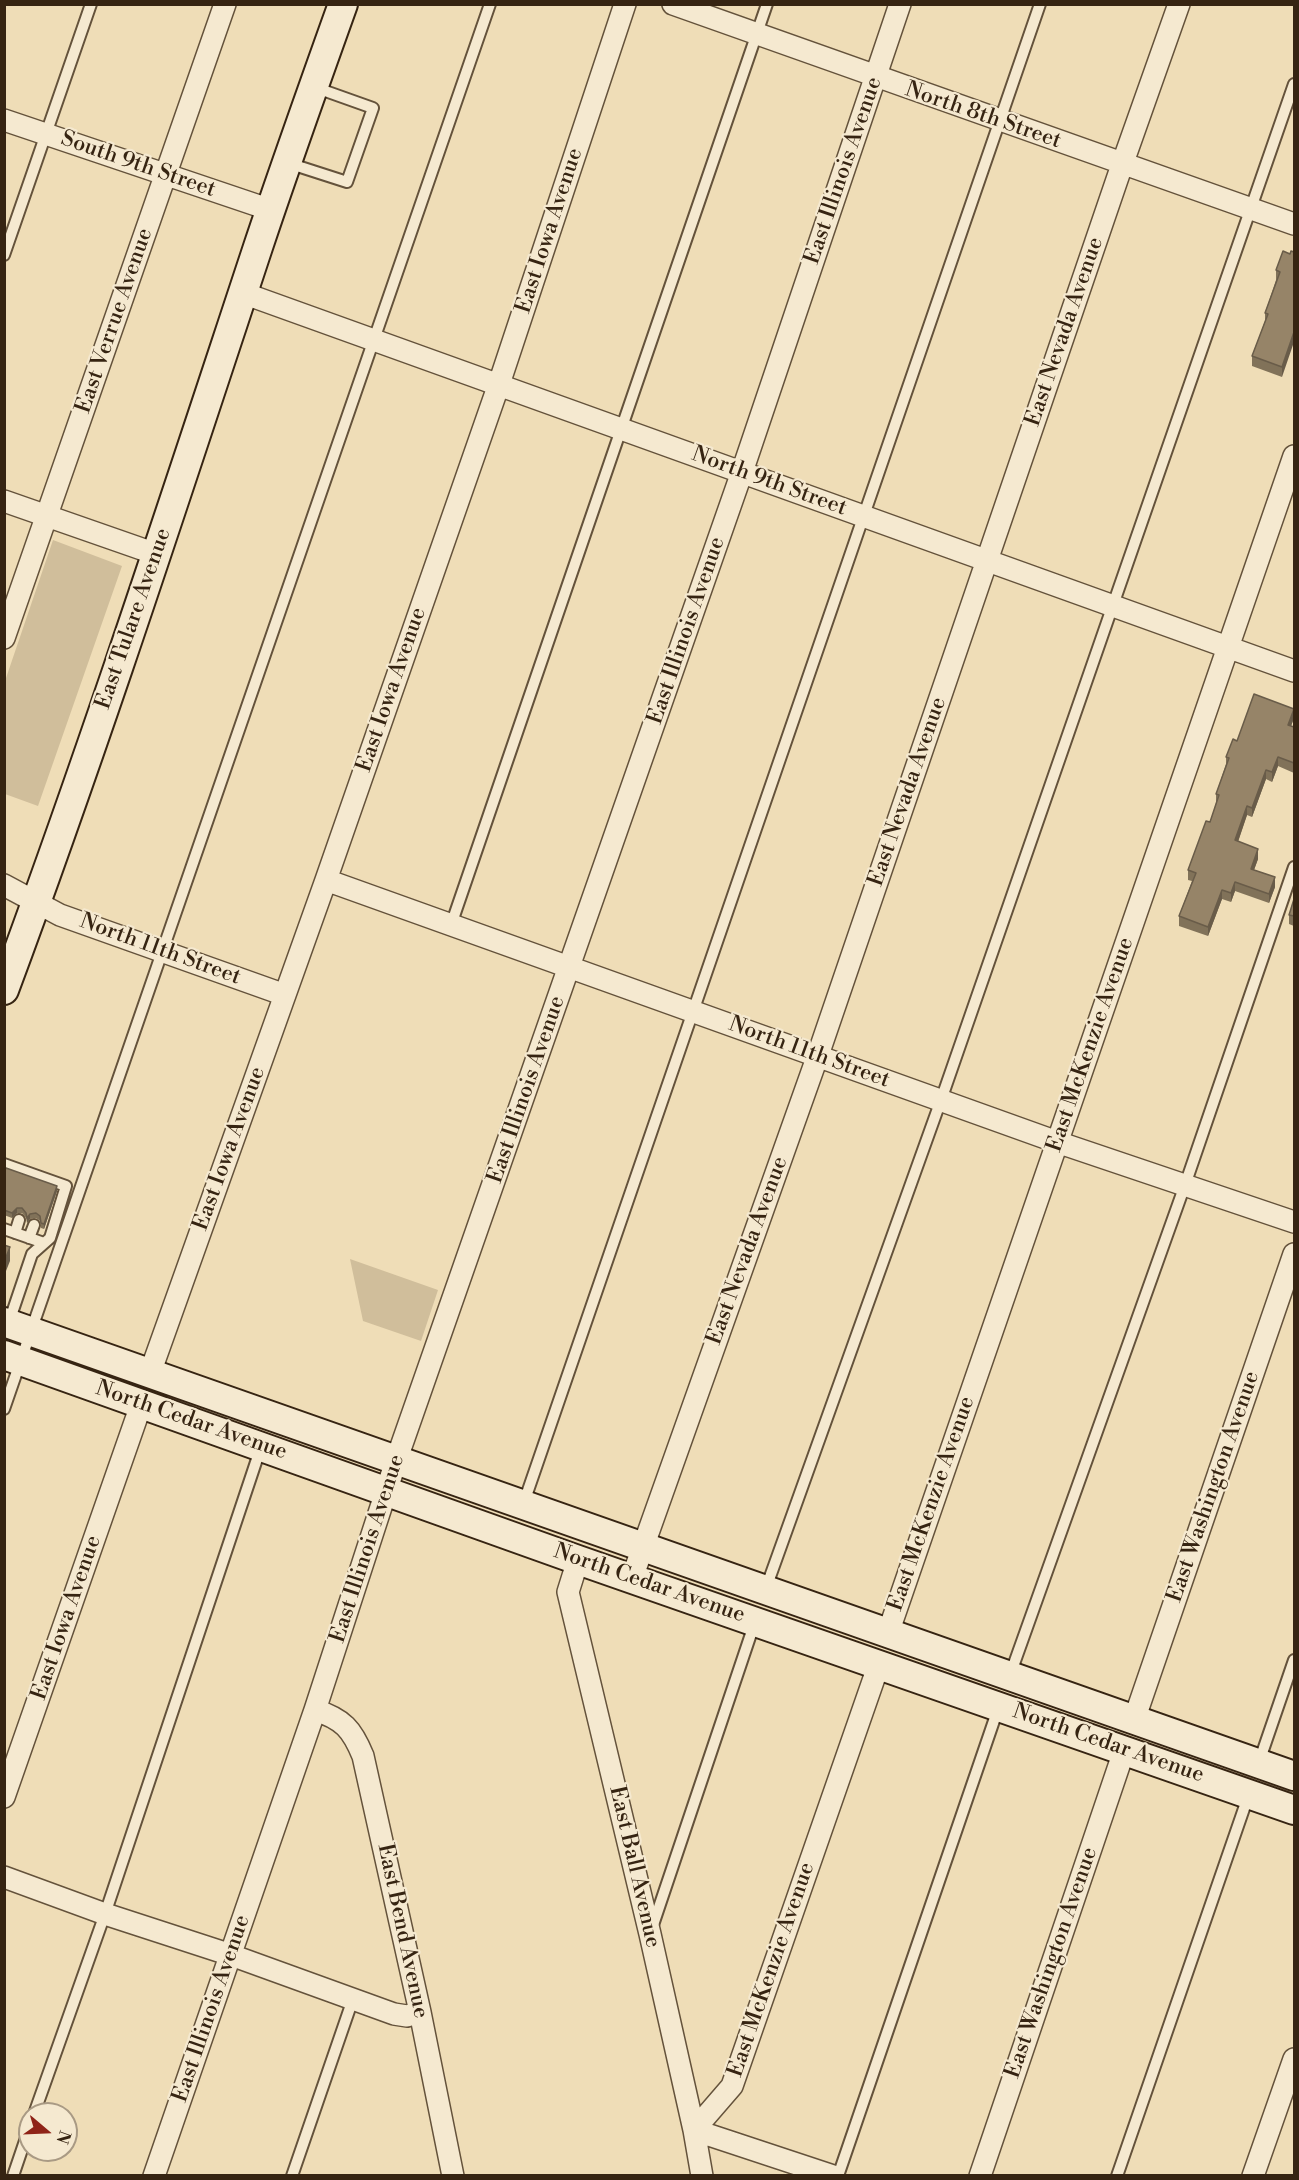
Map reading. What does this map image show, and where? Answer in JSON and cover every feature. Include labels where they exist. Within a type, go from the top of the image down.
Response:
[{"type":"main road","name":"East Tulare Avenue","points":[[4,990],[37,902],[258,246],[343,4]]},
{"type":"main road","name":"North Cedar Avenue","points":[[14,1325],[1294,1776]]},
{"type":"main road","name":"North Cedar Avenue","points":[[13,1358],[579,1560],[1294,1810]]},
{"type":"main road","points":[[141,1405],[150,1397],[161,1396],[242,1422],[327,1436]]},
{"type":"main road","points":[[755,1620],[777,1615],[861,1642],[873,1642],[888,1633]]},
{"type":"main road","points":[[879,1664],[886,1658],[903,1654],[977,1679],[1010,1675]]},
{"type":"street","name":"East Verrue Avenue","points":[[4,638],[225,4]]},
{"type":"street","name":"East Iowa Avenue","points":[[150,1373],[326,880],[499,384],[626,4]]},
{"type":"street","name":"North 8th Street","points":[[673,4],[999,122],[1294,224]]},
{"type":"street","name":"East Illinois Avenue","points":[[154,2175],[315,1710],[396,1461],[742,472],[900,4]]},
{"type":"street","name":"East Nevada Avenue","points":[[632,1578],[818,1055],[1179,4]]},
{"type":"street","name":"South 9th Street","points":[[4,120],[271,210]]},
{"type":"street","name":"North 9th Street","points":[[243,293],[1294,671]]},
{"type":"street","name":"East McKenzie Avenue","points":[[888,1633],[1294,456]]},
{"type":"street","points":[[4,501],[156,554]]},
{"type":"street","name":"North 11th Street","points":[[326,880],[1057,1142],[1294,1222]]},
{"type":"street","name":"North 11th Street","points":[[4,885],[60,915],[285,995]]},
{"type":"street","name":"East Washington Avenue","points":[[1134,1720],[1294,1254]]},
{"type":"street","name":"East Iowa Avenue","points":[[4,1797],[141,1405]]},
{"type":"street","name":"East Ball Avenue","points":[[579,1560],[568,1592],[650,1934],[702,2175]]},
{"type":"street","name":"East McKenzie Avenue","points":[[694,2130],[732,2086],[879,1664]]},
{"type":"street","name":"East Bend Avenue","points":[[315,1710],[330,1714],[342,1722],[354,1735],[363,1755],[420,2012],[453,2175]]},
{"type":"street","name":"East Washington Avenue","points":[[980,2175],[1124,1751]]},
{"type":"street","points":[[4,1877],[394,2014],[406,2016],[420,2012]]},
{"type":"street","points":[[1253,2175],[1294,2059]]},
{"type":"street","points":[[694,2130],[836,2175]]},
{"type":"lane","points":[[4,255],[91,4]]},
{"type":"lane","points":[[14,1325],[163,952],[490,4]]},
{"type":"lane","points":[[451,925],[767,4]]},
{"type":"lane","points":[[523,1505],[1040,4]]},
{"type":"lane","points":[[765,1591],[941,1100],[1294,84]]},
{"type":"lane","points":[[288,163],[347,182],[373,108],[314,87]]},
{"type":"lane","points":[[1010,1675],[1185,1185],[1294,867]]},
{"type":"lane","points":[[4,1409],[13,1358],[14,1325],[32,1254],[50,1238],[66,1186],[49,1184],[9,1168]]},
{"type":"lane","points":[[19,1220],[10,1231],[44,1243]]},
{"type":"lane","points":[[29,1238],[34,1225]]},
{"type":"lane","points":[[38,2102],[105,1914],[261,1446]]},
{"type":"lane","points":[[650,1934],[755,1620]]},
{"type":"lane","points":[[1258,1764],[1294,1660]]},
{"type":"lane","points":[[836,2175],[999,1706]]},
{"type":"lane","points":[[1117,2175],[1249,1794]]},
{"type":"lane","points":[[291,2175],[353,1999]]},
{"type":"lane","points":[[13,2175],[18,2161]]},
{"type":"shaded area","points":[[53,540],[122,566],[38,806],[5,794],[5,681]]},
{"type":"shaded area","points":[[350,1259],[438,1290],[421,1341],[363,1321]]},
{"type":"building","points":[[1283,251],[1290,254],[1291,251],[1294,252],[1294,332],[1282,367],[1252,356],[1268,314],[1265,313],[1280,272],[1276,270]]},
{"type":"building","points":[[1254,694],[1294,709],[1288,725],[1294,727],[1294,763],[1278,757],[1272,772],[1266,770],[1252,808],[1247,806],[1235,840],[1258,849],[1251,869],[1275,877],[1269,894],[1235,882],[1231,893],[1222,890],[1208,927],[1179,916],[1196,873],[1188,870],[1206,821],[1210,822],[1219,795],[1216,794],[1229,758],[1226,757],[1233,739],[1237,741]]},
{"type":"building","points":[[1294,899],[1294,916],[1289,915]]},
{"type":"building","points":[[6,1168],[57,1186],[44,1224],[41,1223],[40,1216],[36,1213],[30,1214],[27,1218],[22,1208],[17,1208],[12,1213],[4,1210]]},
{"type":"building","points":[[4,1245],[10,1247],[4,1262]]}]
